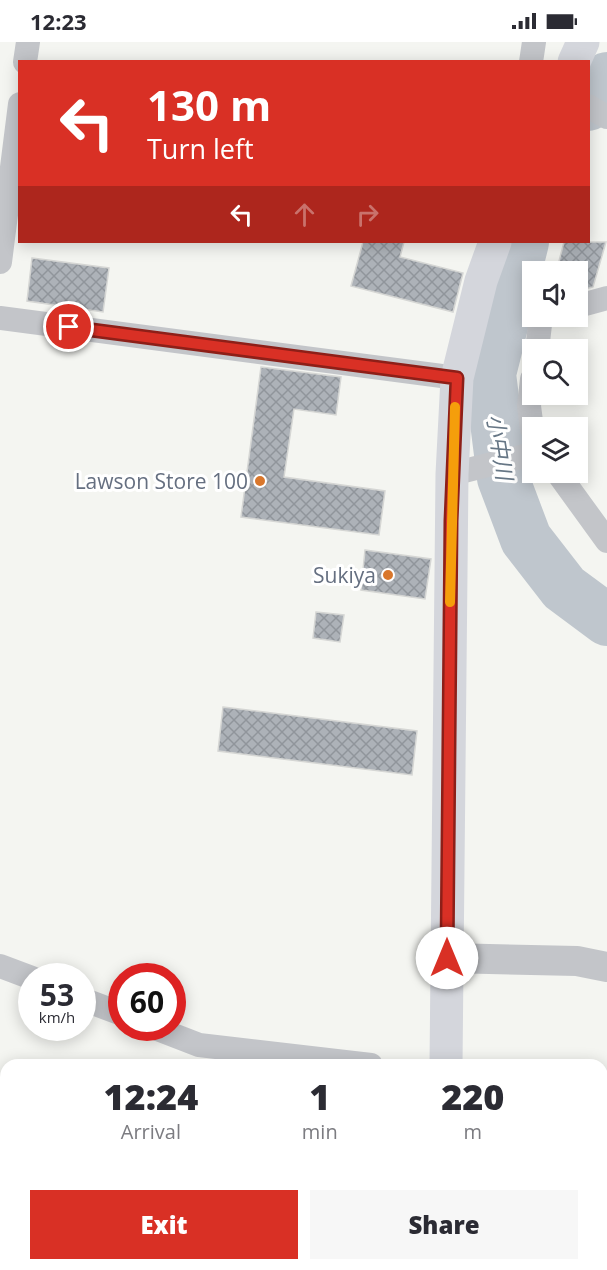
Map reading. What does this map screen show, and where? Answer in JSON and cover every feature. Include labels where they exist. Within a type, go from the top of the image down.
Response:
[{"type":"main road","points":[[575,60],[583,42]]},
{"type":"main road","points":[[446,1059],[452,474],[457,378],[476,300],[495,243]]},
{"type":"street","points":[[25,60],[28,42]]},
{"type":"street","points":[[531,60],[534,42]]},
{"type":"street","points":[[590,107],[607,117]]},
{"type":"street","points":[[0,262],[18,120]]},
{"type":"street","points":[[588,303],[607,298]]},
{"type":"street","points":[[0,318],[457,378]]},
{"type":"street","points":[[452,474],[522,456]]},
{"type":"street","points":[[564,483],[607,541]]},
{"type":"street","points":[[447,958],[577,961],[607,967]]},
{"type":"street","points":[[0,966],[18,973]]},
{"type":"street","points":[[186,1040],[199,1045],[319,1059]]},
{"type":"building","points":[[606,242],[593,287],[588,288],[588,261],[559,261],[564,243]]},
{"type":"building","points":[[363,243],[404,243],[400,257],[463,273],[453,312],[351,286]]},
{"type":"building","points":[[32,258],[109,268],[103,312],[27,301]]},
{"type":"building","points":[[261,367],[341,377],[336,415],[294,409],[284,477],[385,491],[379,535],[241,517]]},
{"type":"building","points":[[365,550],[431,559],[425,599],[361,590]]},
{"type":"building","points":[[316,612],[344,615],[340,642],[313,638]]},
{"type":"building","points":[[223,707],[417,731],[412,775],[218,751]]},
{"type":"waterway","name":"小中川","points":[[590,102],[607,78]]},
{"type":"waterway","name":"小中川","points":[[523,243],[490,374],[503,478],[526,539],[564,588],[607,620]]},
{"type":"slow traffic","points":[[450,602],[455,407]]},
{"type":"place","name":"Lawson Store 100","points":[[260,481]]},
{"type":"place","name":"Sukiya","points":[[388,575]]},
{"type":"route","points":[[69,327],[457,378],[451,521],[447,958]]}]
